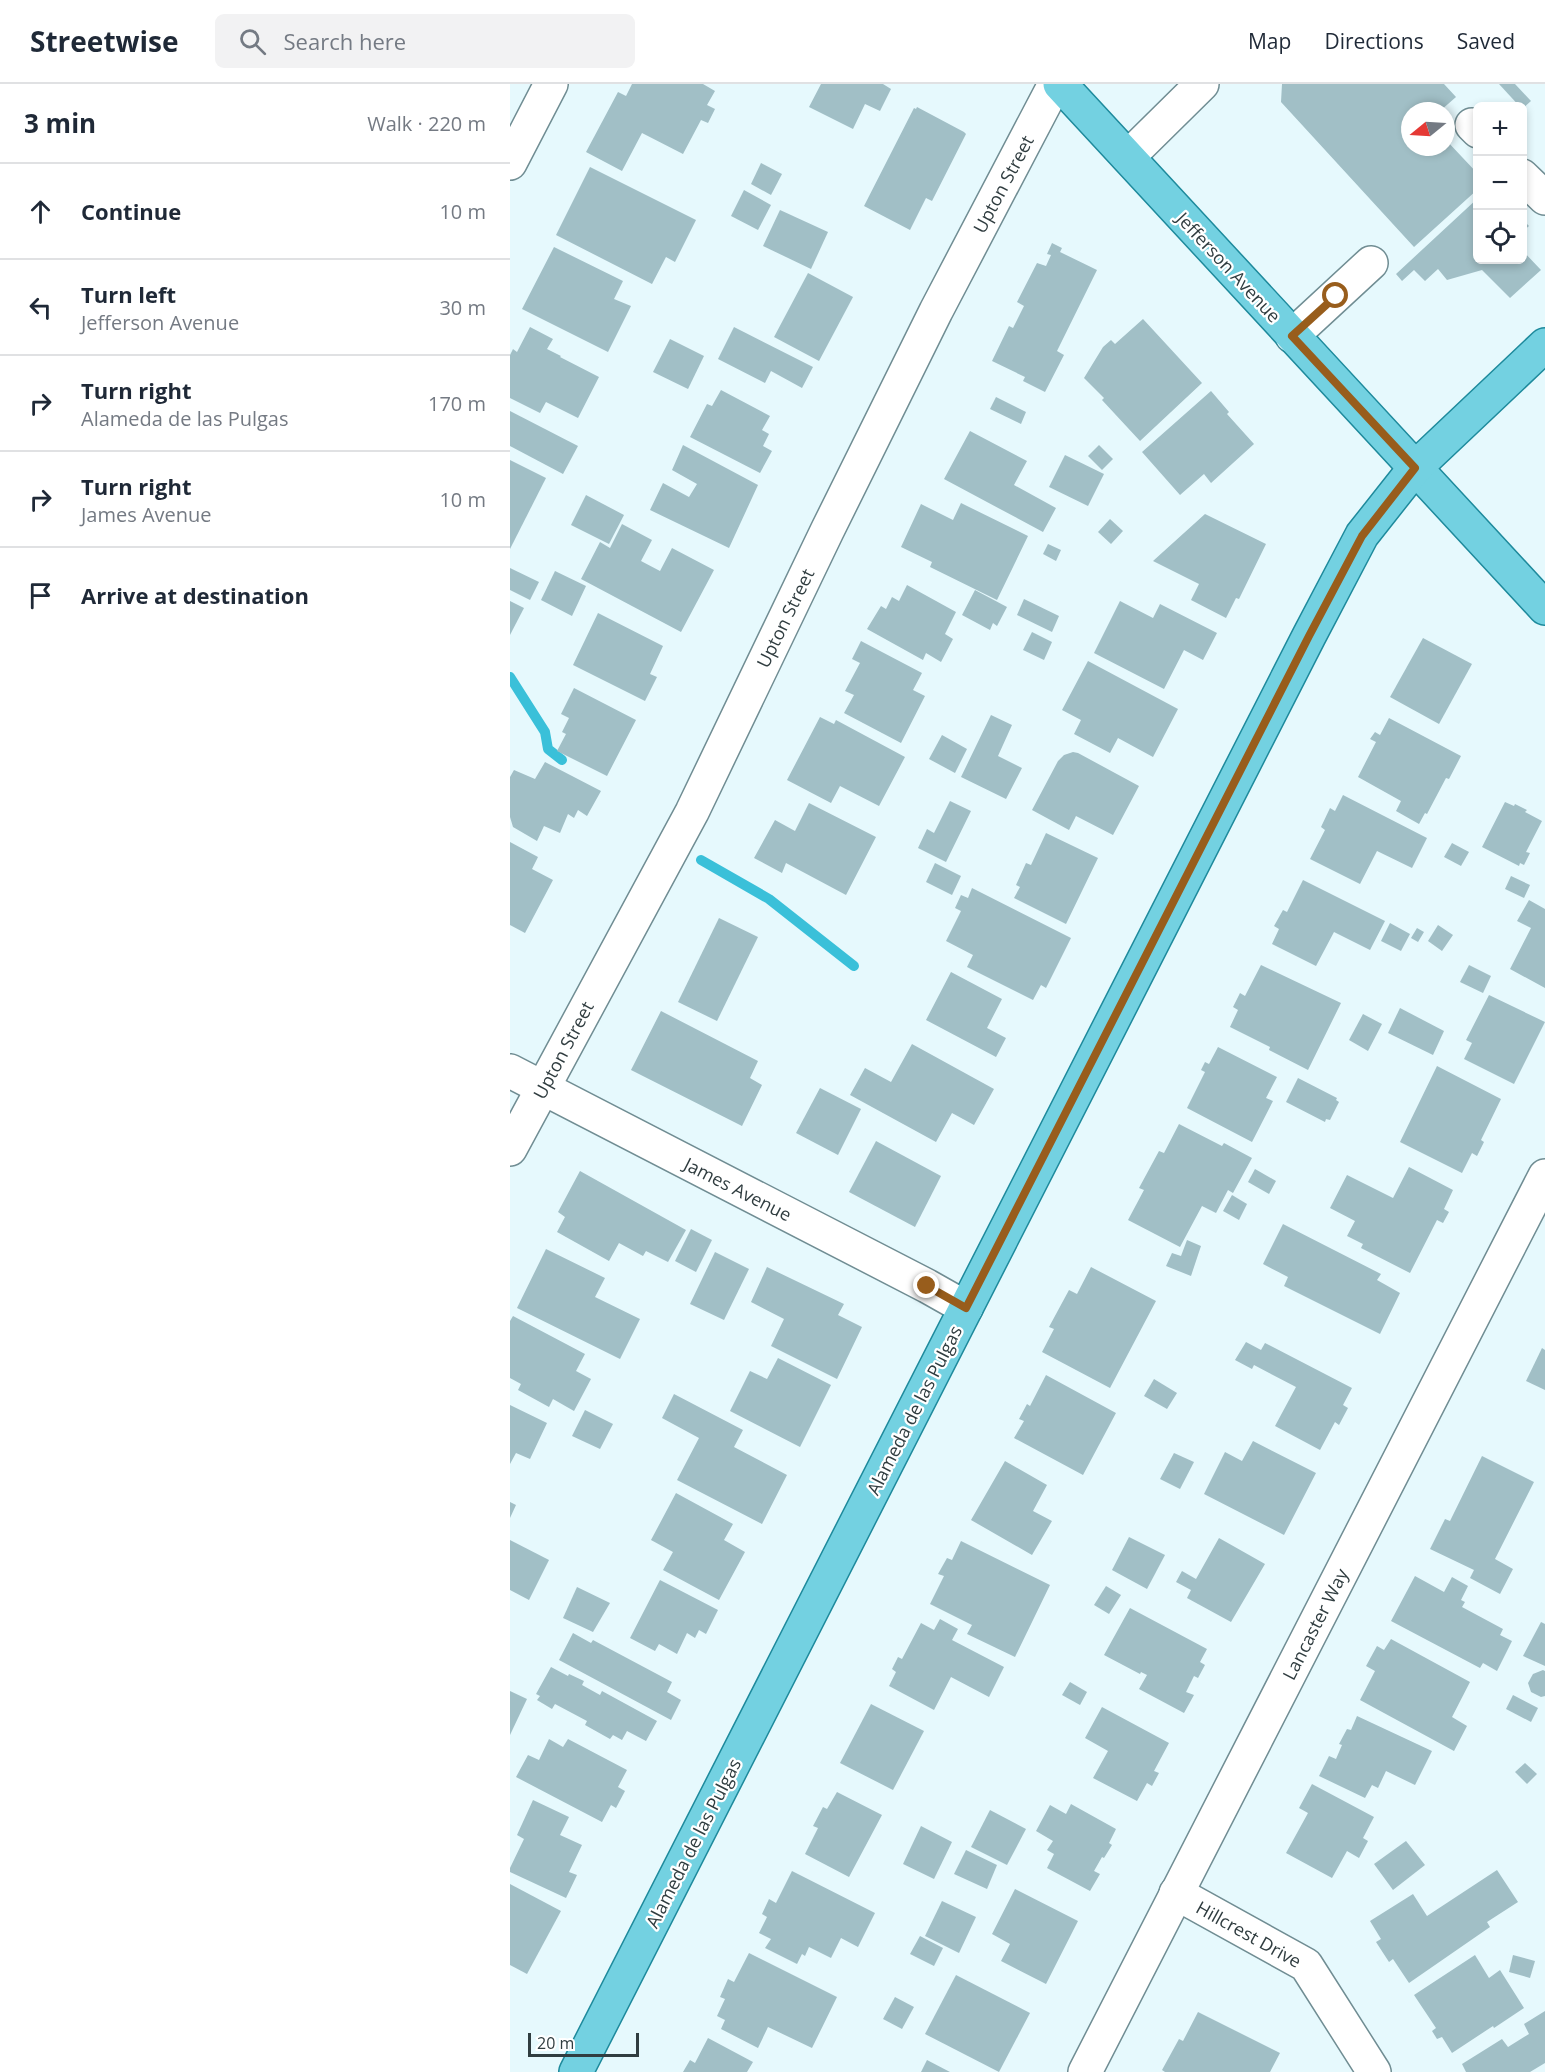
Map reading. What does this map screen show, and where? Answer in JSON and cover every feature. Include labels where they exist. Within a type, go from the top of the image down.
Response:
[{"type":"main road","name":"Jefferson Avenue","points":[[1060,84],[1545,608]]},
{"type":"main road","name":"Alameda de las Pulgas","points":[[576,2072],[1362,536],[1415,468],[1545,345]]},
{"type":"street","points":[[510,163],[551,84]]},
{"type":"street","name":"Upton Street","points":[[510,1149],[692,812],[926,332],[1055,84]]},
{"type":"street","points":[[1128,157],[1202,84]]},
{"type":"street","points":[[1527,181],[1545,198]]},
{"type":"street","points":[[1292,336],[1371,263]]},
{"type":"street","name":"James Avenue","points":[[510,1071],[966,1308]]},
{"type":"street","name":"Lancaster Way","points":[[1085,2072],[1545,1176]]},
{"type":"street","name":"Hillcrest Drive","points":[[1176,1893],[1306,1965],[1374,2072]]},
{"type":"building","points":[[632,84],[703,84],[715,91],[707,105],[715,109],[708,123],[701,120],[683,154],[642,133],[622,171],[586,152],[618,92],[626,96]]},
{"type":"building","points":[[821,84],[883,84],[891,89],[880,111],[865,104],[853,129],[809,107]]},
{"type":"building","points":[[1282,84],[1444,84],[1456,97],[1450,102],[1401,102],[1401,156],[1455,156],[1455,150],[1473,169],[1473,194],[1414,247],[1281,102]]},
{"type":"building","points":[[1499,84],[1515,84],[1531,101],[1527,105],[1527,102],[1516,102]]},
{"type":"building","points":[[917,107],[966,134],[932,201],[926,198],[910,230],[864,206],[914,108]]},
{"type":"building","points":[[761,163],[782,174],[771,195],[751,184]]},
{"type":"building","points":[[590,167],[696,220],[675,262],[666,257],[652,284],[556,235]]},
{"type":"building","points":[[744,190],[771,205],[758,230],[731,216]]},
{"type":"building","points":[[1473,203],[1473,264],[1527,264],[1527,255],[1541,270],[1510,298],[1482,270],[1447,280],[1438,269],[1425,281],[1414,270],[1402,281],[1396,274]]},
{"type":"building","points":[[780,210],[828,232],[811,269],[763,246]]},
{"type":"building","points":[[1052,243],[1062,248],[1060,252],[1097,270],[1057,351],[1064,355],[1045,392],[1023,381],[1025,377],[992,361],[1009,326],[1013,328],[1024,306],[1017,302],[1037,263],[1046,266],[1051,255],[1047,254]]},
{"type":"building","points":[[554,247],[623,281],[614,299],[631,306],[608,352],[522,309]]},
{"type":"building","points":[[808,273],[853,297],[819,361],[774,337]]},
{"type":"building","points":[[1143,319],[1202,383],[1140,441],[1084,378],[1103,347],[1111,340],[1115,344]]},
{"type":"building","points":[[530,327],[553,339],[547,349],[599,377],[578,418],[546,402],[540,413],[510,398],[510,355],[513,349],[517,352]]},
{"type":"building","points":[[734,327],[813,367],[802,388],[771,371],[765,383],[718,359]]},
{"type":"building","points":[[670,339],[704,356],[688,389],[653,372]]},
{"type":"building","points":[[721,390],[770,416],[762,430],[769,434],[763,446],[772,451],[760,473],[690,437],[707,404],[712,406]]},
{"type":"building","points":[[1211,391],[1229,412],[1227,414],[1254,444],[1211,483],[1204,474],[1180,495],[1142,452]]},
{"type":"building","points":[[996,397],[1026,412],[1021,424],[990,409]]},
{"type":"building","points":[[510,411],[578,446],[563,474],[510,446]]},
{"type":"building","points":[[970,431],[1027,461],[1014,485],[1056,508],[1043,532],[944,479]]},
{"type":"building","points":[[683,445],[758,485],[729,548],[650,510],[663,483],[689,497],[697,484],[672,470]]},
{"type":"building","points":[[1099,445],[1113,459],[1102,470],[1088,456]]},
{"type":"building","points":[[1065,455],[1104,474],[1088,506],[1049,487]]},
{"type":"building","points":[[510,460],[546,478],[510,549]]},
{"type":"building","points":[[586,495],[624,515],[609,544],[571,525]]},
{"type":"building","points":[[961,503],[1028,536],[997,600],[930,567],[932,562],[901,547],[921,504],[953,520]]},
{"type":"building","points":[[1205,514],[1266,544],[1239,599],[1236,598],[1226,618],[1191,600],[1199,584],[1153,561]]},
{"type":"building","points":[[1110,519],[1123,531],[1111,544],[1098,532]]},
{"type":"building","points":[[622,524],[652,540],[641,561],[660,571],[672,548],[714,570],[681,632],[581,579],[600,542],[610,548]]},
{"type":"building","points":[[1048,544],[1061,550],[1056,561],[1043,554]]},
{"type":"building","points":[[510,568],[539,582],[530,600],[510,590]]},
{"type":"building","points":[[555,571],[586,586],[572,616],[541,600]]},
{"type":"building","points":[[907,585],[956,612],[945,634],[953,639],[941,662],[926,653],[923,660],[867,629],[881,606],[886,609],[892,597],[899,601]]},
{"type":"building","points":[[975,590],[1007,607],[997,626],[993,623],[990,630],[962,615]]},
{"type":"building","points":[[1024,599],[1059,616],[1052,632],[1017,615]]},
{"type":"building","points":[[510,601],[524,608],[510,635]]},
{"type":"building","points":[[1120,601],[1153,618],[1160,604],[1217,633],[1203,660],[1184,650],[1164,689],[1094,653]]},
{"type":"building","points":[[598,613],[663,646],[650,674],[657,677],[645,701],[573,665]]},
{"type":"building","points":[[1032,632],[1052,642],[1044,660],[1023,650]]},
{"type":"building","points":[[1423,638],[1472,664],[1439,724],[1390,697]]},
{"type":"building","points":[[861,641],[922,673],[913,690],[925,696],[901,743],[844,713],[854,695],[845,691],[860,663],[852,659]]},
{"type":"building","points":[[1088,661],[1178,709],[1153,757],[1118,738],[1110,753],[1074,734],[1081,720],[1062,710]]},
{"type":"building","points":[[574,688],[636,720],[607,776],[557,751],[566,734],[562,732],[569,718],[561,714]]},
{"type":"building","points":[[991,715],[1012,725],[998,756],[1022,768],[1006,799],[961,777]]},
{"type":"building","points":[[820,717],[834,724],[836,720],[905,757],[879,806],[840,786],[831,803],[787,780]]},
{"type":"building","points":[[1389,718],[1461,756],[1449,779],[1446,778],[1427,814],[1425,813],[1419,824],[1396,811],[1401,801],[1358,777],[1376,742],[1370,739],[1375,732],[1380,735]]},
{"type":"building","points":[[942,735],[967,749],[955,773],[929,759]]},
{"type":"building","points":[[1073,752],[1139,786],[1113,835],[1076,816],[1069,830],[1032,810],[1058,761],[1064,755]]},
{"type":"building","points":[[545,762],[601,791],[587,816],[578,810],[574,818],[568,814],[560,833],[544,826],[537,841],[513,827],[510,817],[510,777],[514,770],[535,779]]},
{"type":"building","points":[[1343,795],[1427,838],[1412,868],[1377,851],[1360,884],[1310,859],[1325,830],[1321,827],[1330,808],[1335,811]]},
{"type":"building","points":[[950,801],[971,811],[946,862],[918,848],[927,829],[934,833]]},
{"type":"building","points":[[1505,802],[1527,810],[1525,812],[1542,821],[1526,852],[1530,853],[1524,865],[1520,863],[1519,866],[1482,847]]},
{"type":"building","points":[[809,803],[876,837],[846,895],[786,863],[782,873],[754,858],[775,820],[795,831]]},
{"type":"building","points":[[1046,833],[1098,858],[1066,924],[1014,898],[1020,887],[1016,885],[1026,863],[1031,865]]},
{"type":"building","points":[[510,842],[538,857],[532,869],[553,880],[525,933],[510,925]]},
{"type":"building","points":[[1452,843],[1469,852],[1461,866],[1444,857]]},
{"type":"building","points":[[935,863],[961,876],[952,895],[926,882]]},
{"type":"building","points":[[1511,876],[1530,885],[1524,898],[1505,889]]},
{"type":"building","points":[[1303,880],[1385,921],[1370,950],[1334,932],[1316,966],[1272,944],[1279,929],[1274,926],[1283,910],[1287,912]]},
{"type":"building","points":[[972,888],[1071,938],[1046,988],[1041,985],[1033,1000],[967,967],[973,955],[946,941],[961,911],[955,908],[961,895],[968,898]]},
{"type":"building","points":[[1529,900],[1545,909],[1545,988],[1510,969],[1531,928],[1517,921]]},
{"type":"building","points":[[719,918],[758,937],[717,1021],[678,1002]]},
{"type":"building","points":[[1390,923],[1410,934],[1401,951],[1381,941]]},
{"type":"building","points":[[1438,925],[1453,935],[1442,951],[1428,941]]},
{"type":"building","points":[[1417,928],[1424,932],[1418,942],[1411,938]]},
{"type":"building","points":[[1261,965],[1341,1003],[1308,1070],[1230,1027],[1238,1010],[1233,1007],[1240,993],[1245,996]]},
{"type":"building","points":[[1469,965],[1491,976],[1483,993],[1460,982]]},
{"type":"building","points":[[951,972],[1002,999],[987,1028],[1006,1038],[996,1057],[926,1020]]},
{"type":"building","points":[[1489,995],[1545,1022],[1514,1084],[1464,1059],[1472,1043],[1466,1040]]},
{"type":"building","points":[[1400,1008],[1444,1031],[1433,1055],[1388,1033]]},
{"type":"building","points":[[661,1011],[758,1061],[750,1078],[762,1085],[742,1126],[631,1070]]},
{"type":"building","points":[[1363,1014],[1382,1024],[1368,1051],[1349,1040]]},
{"type":"building","points":[[912,1044],[994,1089],[974,1125],[952,1113],[936,1142],[850,1095],[865,1068],[891,1082]]},
{"type":"building","points":[[1218,1047],[1277,1077],[1266,1098],[1273,1101],[1252,1142],[1187,1108],[1205,1072],[1201,1070],[1205,1062],[1209,1064]]},
{"type":"building","points":[[1437,1066],[1501,1099],[1481,1140],[1484,1142],[1477,1156],[1472,1153],[1462,1173],[1400,1142]]},
{"type":"building","points":[[1298,1078],[1337,1098],[1339,1102],[1330,1120],[1326,1119],[1325,1122],[1286,1102]]},
{"type":"building","points":[[820,1088],[861,1109],[838,1155],[796,1133]]},
{"type":"building","points":[[1179,1124],[1252,1158],[1233,1193],[1228,1190],[1216,1213],[1202,1206],[1180,1247],[1128,1220],[1144,1190],[1139,1188],[1159,1151],[1164,1153]]},
{"type":"building","points":[[876,1141],[941,1176],[915,1227],[849,1192]]},
{"type":"building","points":[[1409,1167],[1453,1190],[1444,1209],[1449,1212],[1443,1223],[1437,1220],[1410,1273],[1361,1248],[1363,1244],[1347,1236],[1355,1221],[1330,1208],[1347,1175],[1393,1198]]},
{"type":"building","points":[[1255,1169],[1276,1181],[1269,1194],[1248,1182]]},
{"type":"building","points":[[580,1171],[686,1230],[668,1262],[646,1251],[643,1256],[619,1243],[609,1261],[557,1232],[565,1217],[558,1212]]},
{"type":"building","points":[[1232,1195],[1247,1204],[1239,1220],[1223,1211]]},
{"type":"building","points":[[1283,1224],[1381,1274],[1377,1280],[1400,1293],[1380,1334],[1284,1286],[1288,1277],[1263,1264]]},
{"type":"building","points":[[691,1229],[712,1240],[696,1272],[675,1261]]},
{"type":"building","points":[[1187,1240],[1201,1246],[1191,1276],[1166,1266],[1172,1253],[1181,1256]]},
{"type":"building","points":[[546,1249],[605,1278],[595,1297],[640,1319],[620,1359],[517,1308]]},
{"type":"building","points":[[715,1252],[749,1269],[724,1320],[690,1304]]},
{"type":"building","points":[[767,1267],[844,1304],[838,1315],[862,1327],[837,1379],[771,1346],[784,1319],[751,1302]]},
{"type":"building","points":[[1091,1267],[1156,1301],[1110,1388],[1042,1352],[1054,1329],[1049,1327],[1069,1290],[1077,1294]]},
{"type":"building","points":[[513,1316],[585,1354],[576,1371],[591,1379],[574,1411],[553,1399],[549,1407],[518,1390],[521,1384],[510,1378],[510,1321]]},
{"type":"building","points":[[1246,1342],[1261,1350],[1265,1343],[1352,1388],[1343,1405],[1348,1408],[1339,1425],[1335,1422],[1320,1450],[1275,1426],[1296,1387],[1254,1365],[1252,1369],[1235,1360]]},
{"type":"building","points":[[1542,1348],[1545,1350],[1545,1390],[1526,1381]]},
{"type":"building","points":[[778,1358],[831,1385],[800,1447],[730,1411],[750,1371],[767,1379]]},
{"type":"building","points":[[1046,1375],[1116,1413],[1083,1475],[1014,1438],[1024,1421],[1019,1419],[1027,1404],[1030,1406]]},
{"type":"building","points":[[1154,1379],[1177,1393],[1167,1409],[1144,1396]]},
{"type":"building","points":[[674,1394],[743,1430],[734,1447],[787,1475],[762,1524],[677,1480],[699,1438],[662,1418]]},
{"type":"building","points":[[510,1405],[547,1423],[530,1459],[516,1453],[510,1464]]},
{"type":"building","points":[[585,1410],[613,1424],[600,1449],[572,1436]]},
{"type":"building","points":[[1253,1441],[1316,1473],[1284,1535],[1204,1494],[1225,1452],[1242,1461]]},
{"type":"building","points":[[1174,1453],[1194,1462],[1180,1489],[1160,1479]]},
{"type":"building","points":[[1482,1456],[1534,1482],[1495,1559],[1513,1569],[1500,1594],[1470,1578],[1474,1570],[1430,1549],[1445,1519],[1450,1521]]},
{"type":"building","points":[[1005,1461],[1047,1485],[1033,1511],[1052,1521],[1032,1555],[971,1520]]},
{"type":"building","points":[[676,1493],[733,1524],[724,1540],[745,1552],[719,1600],[663,1570],[673,1552],[651,1540]]},
{"type":"building","points":[[510,1502],[516,1505],[510,1518]]},
{"type":"building","points":[[1129,1537],[1165,1555],[1147,1589],[1112,1570]]},
{"type":"building","points":[[1219,1538],[1265,1564],[1231,1622],[1187,1598],[1191,1590],[1176,1582],[1182,1571],[1196,1579]]},
{"type":"building","points":[[510,1540],[549,1560],[529,1600],[510,1590]]},
{"type":"building","points":[[961,1541],[1050,1585],[1015,1657],[967,1634],[972,1625],[930,1604],[944,1576],[938,1574],[947,1558],[952,1560]]},
{"type":"building","points":[[1415,1576],[1444,1592],[1452,1577],[1468,1586],[1461,1600],[1465,1602],[1462,1607],[1503,1629],[1500,1635],[1512,1641],[1497,1671],[1483,1663],[1480,1668],[1391,1621]]},
{"type":"building","points":[[660,1580],[718,1610],[706,1634],[699,1630],[695,1638],[687,1633],[677,1654],[659,1644],[655,1651],[630,1638]]},
{"type":"building","points":[[1106,1586],[1121,1595],[1109,1614],[1094,1605]]},
{"type":"building","points":[[577,1587],[610,1603],[593,1632],[563,1618]]},
{"type":"building","points":[[1130,1608],[1207,1649],[1200,1662],[1205,1665],[1198,1678],[1194,1676],[1186,1692],[1194,1695],[1184,1713],[1139,1689],[1147,1675],[1141,1672],[1140,1674],[1104,1655]]},
{"type":"building","points":[[940,1619],[958,1629],[952,1640],[1004,1667],[989,1697],[951,1677],[934,1710],[889,1686],[896,1672],[892,1669],[898,1657],[902,1659],[921,1623],[934,1630]]},
{"type":"building","points":[[1541,1622],[1545,1624],[1545,1666],[1523,1656]]},
{"type":"building","points":[[573,1633],[591,1643],[593,1640],[672,1682],[667,1692],[681,1700],[671,1720],[559,1660]]},
{"type":"building","points":[[1391,1639],[1470,1682],[1452,1717],[1467,1726],[1454,1751],[1360,1700],[1375,1671],[1366,1666],[1377,1646],[1384,1650]]},
{"type":"building","points":[[551,1667],[584,1681],[582,1685],[600,1695],[602,1691],[657,1721],[646,1741],[627,1731],[622,1740],[613,1735],[610,1739],[585,1725],[587,1721],[555,1704],[552,1709],[537,1700],[540,1696],[536,1694]]},
{"type":"building","points":[[1545,1671],[1545,1696],[1541,1697],[1531,1692],[1528,1683],[1533,1674]]},
{"type":"building","points":[[1070,1682],[1087,1692],[1080,1705],[1062,1695]]},
{"type":"building","points":[[510,1691],[527,1699],[510,1735]]},
{"type":"building","points":[[1513,1695],[1538,1708],[1531,1722],[1506,1709]]},
{"type":"building","points":[[871,1704],[924,1731],[893,1790],[840,1763]]},
{"type":"building","points":[[1102,1707],[1169,1743],[1154,1771],[1159,1773],[1152,1786],[1147,1783],[1137,1801],[1093,1778],[1108,1751],[1085,1738]]},
{"type":"building","points":[[1357,1716],[1432,1751],[1415,1785],[1386,1771],[1378,1788],[1372,1785],[1365,1798],[1319,1776],[1329,1756],[1336,1759],[1342,1745],[1339,1744],[1347,1729],[1351,1730]]},
{"type":"building","points":[[549,1739],[563,1747],[568,1739],[627,1770],[618,1787],[625,1791],[616,1808],[611,1805],[602,1822],[516,1777],[528,1755],[539,1760]]},
{"type":"building","points":[[1525,1763],[1537,1774],[1527,1784],[1515,1772]]},
{"type":"building","points":[[1312,1784],[1374,1817],[1363,1838],[1368,1841],[1359,1858],[1347,1851],[1332,1878],[1286,1853],[1308,1813],[1299,1808]]},
{"type":"building","points":[[837,1792],[882,1815],[849,1877],[805,1854],[818,1828],[813,1826],[823,1807],[827,1809]]},
{"type":"building","points":[[533,1800],[569,1817],[560,1835],[582,1845],[569,1872],[577,1875],[566,1898],[510,1872],[524,1839],[517,1835]]},
{"type":"building","points":[[1071,1804],[1116,1829],[1109,1843],[1112,1845],[1094,1871],[1100,1874],[1090,1891],[1047,1868],[1054,1854],[1047,1850],[1053,1841],[1036,1831],[1050,1805],[1066,1814]]},
{"type":"building","points":[[990,1810],[1026,1829],[1007,1865],[971,1847]]},
{"type":"building","points":[[921,1826],[952,1842],[934,1879],[903,1864]]},
{"type":"building","points":[[1406,1841],[1425,1865],[1393,1890],[1374,1864]]},
{"type":"building","points":[[966,1850],[997,1865],[987,1889],[954,1874]]},
{"type":"building","points":[[1497,1870],[1518,1902],[1487,1922],[1490,1927],[1409,1983],[1393,1959],[1389,1962],[1376,1942],[1381,1939],[1370,1921],[1413,1894],[1427,1916]]},
{"type":"building","points":[[792,1871],[875,1913],[858,1947],[841,1938],[831,1958],[809,1947],[805,1956],[802,1954],[797,1964],[765,1948],[771,1939],[759,1933],[767,1917],[762,1914],[769,1899],[776,1903]]},
{"type":"building","points":[[510,1884],[561,1911],[527,1974],[510,1965]]},
{"type":"building","points":[[1015,1889],[1078,1921],[1046,1984],[1001,1961],[1010,1944],[992,1934]]},
{"type":"building","points":[[942,1901],[976,1917],[959,1953],[925,1936]]},
{"type":"building","points":[[920,1936],[943,1948],[934,1966],[910,1954]]},
{"type":"building","points":[[749,1953],[837,1997],[812,2048],[768,2027],[758,2048],[721,2029],[725,2020],[717,2016],[725,1999],[720,1997],[728,1979],[734,1982]]},
{"type":"building","points":[[1475,1955],[1489,1978],[1500,1970],[1524,2008],[1452,2053],[1442,2037],[1437,2039],[1432,2031],[1436,2028],[1414,1995]]},
{"type":"building","points":[[1513,1955],[1535,1961],[1530,1978],[1509,1972]]},
{"type":"building","points":[[956,1975],[1030,2013],[999,2072],[925,2034]]},
{"type":"building","points":[[895,1997],[914,2007],[902,2029],[883,2019]]},
{"type":"building","points":[[1545,2011],[1545,2063],[1530,2072],[1466,2072],[1462,2064],[1502,2039],[1508,2047],[1529,2034],[1524,2024]]},
{"type":"building","points":[[1198,2012],[1280,2053],[1270,2072],[1165,2072],[1162,2070],[1179,2039],[1183,2041]]},
{"type":"building","points":[[708,2038],[753,2062],[747,2072],[683,2072],[690,2060],[695,2063]]},
{"type":"building","points":[[927,2060],[950,2072],[921,2072]]},
{"type":"waterway","points":[[510,677],[545,732],[548,749],[562,760]]},
{"type":"waterway","points":[[701,860],[769,899],[854,966]]},
{"type":"route","points":[[927,1286],[966,1308],[1362,536],[1415,468],[1292,336],[1336,296]]}]
